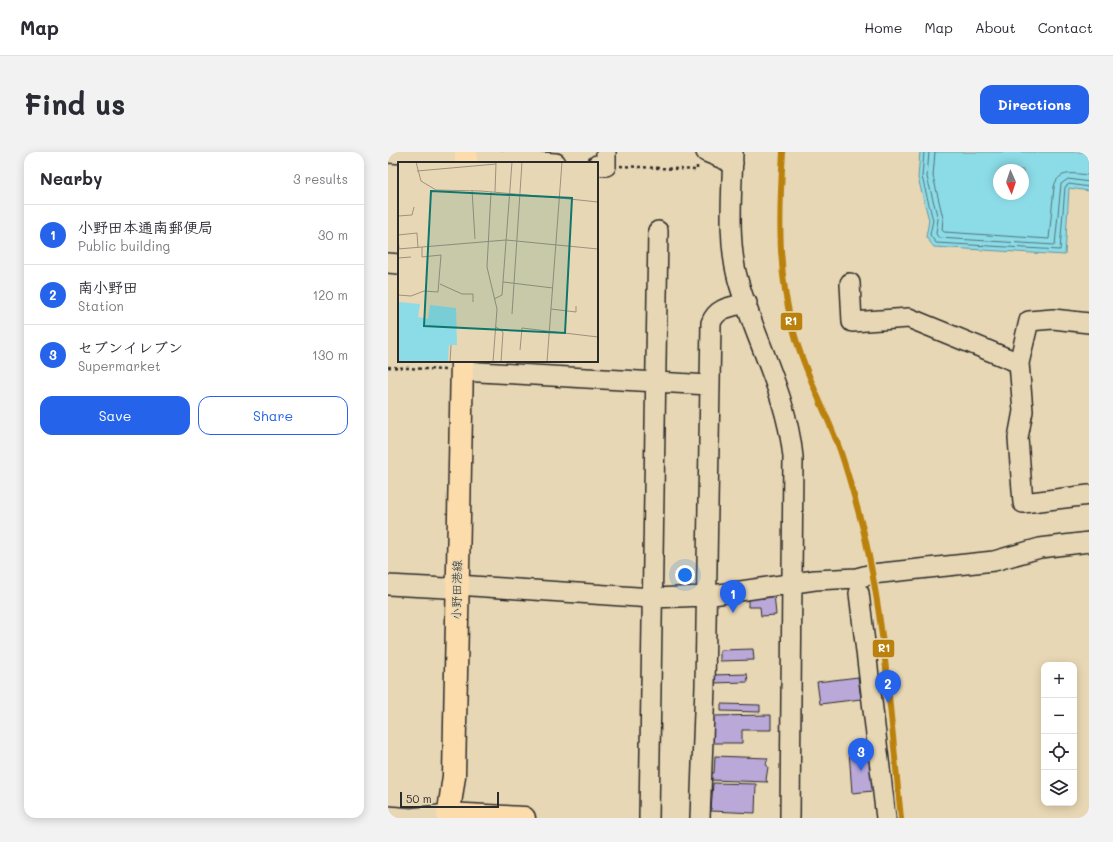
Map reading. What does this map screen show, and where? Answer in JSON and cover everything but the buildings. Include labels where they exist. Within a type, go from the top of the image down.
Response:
[{"type":"main road","name":"小野田港線","points":[[448,816],[454,776],[462,366]]},
{"type":"main road","points":[[448,816],[524,818]]},
{"type":"street","points":[[388,153],[538,162]]},
{"type":"street","points":[[702,156],[733,157],[733,255],[738,280],[781,396],[789,428],[794,478],[790,818]]},
{"type":"street","points":[[649,818],[654,384],[658,231]]},
{"type":"street","points":[[388,263],[398,264]]},
{"type":"street","points":[[850,283],[852,322],[909,318],[1019,364]]},
{"type":"street","points":[[700,818],[711,323],[714,315],[720,310],[747,303]]},
{"type":"street","points":[[1089,323],[1053,319],[1029,321],[1019,364],[1022,411],[1018,438],[1023,503],[1089,494]]},
{"type":"street","points":[[462,366],[654,384],[710,385]]},
{"type":"street","points":[[388,585],[446,588],[457,585],[652,598],[706,596],[815,580],[858,586],[872,574],[994,561],[1040,548],[1089,542]]},
{"type":"street","points":[[858,586],[886,818]]},
{"type":"street","points":[[388,816],[412,818],[448,816]]},
{"type":"path","points":[[603,161],[697,170],[702,156]]},
{"type":"path","points":[[388,367],[462,366]]},
{"type":"water","points":[[920,152],[1089,152],[1089,191],[1069,188],[1065,255],[934,247],[926,237],[929,220],[918,178]]},
{"type":"transit line","name":"R1","points":[[783,152],[780,222],[782,268],[785,291],[789,313],[800,351],[810,379],[840,450],[863,529],[871,564],[882,636],[901,818]]},
{"type":"place","name":"小野田本通南郵便局","points":[[733,613]]},
{"type":"place","name":"南小野田","points":[[888,703]]},
{"type":"place","name":"セブンイレブン","points":[[861,771]]}]
